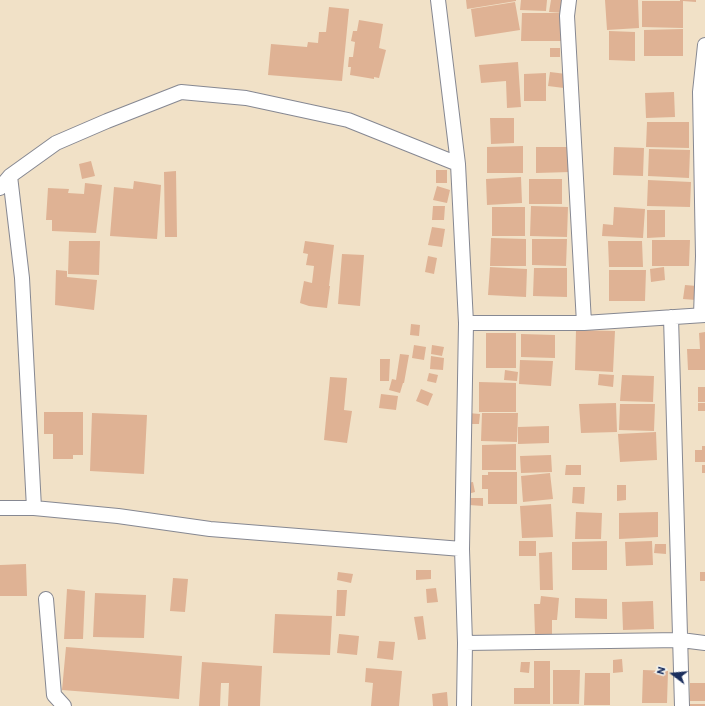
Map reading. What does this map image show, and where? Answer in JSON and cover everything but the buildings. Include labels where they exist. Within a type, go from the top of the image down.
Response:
[{"type":"street","points":[[438,0],[458,164],[466,323],[462,549],[465,643],[464,706]]},
{"type":"street","points":[[569,0],[567,16],[584,324]]},
{"type":"street","points":[[466,323],[584,324],[703,315],[700,92],[705,45]]},
{"type":"street","points":[[0,188],[10,176],[56,143],[106,121],[181,92],[246,98],[348,120],[458,164]]},
{"type":"street","points":[[10,176],[22,278],[34,508]]},
{"type":"street","points":[[671,317],[682,706]]},
{"type":"street","points":[[0,508],[34,508],[118,516],[210,529],[462,549]]},
{"type":"street","points":[[46,599],[54,695],[64,706]]},
{"type":"street","points":[[465,643],[681,640],[705,643]]}]
